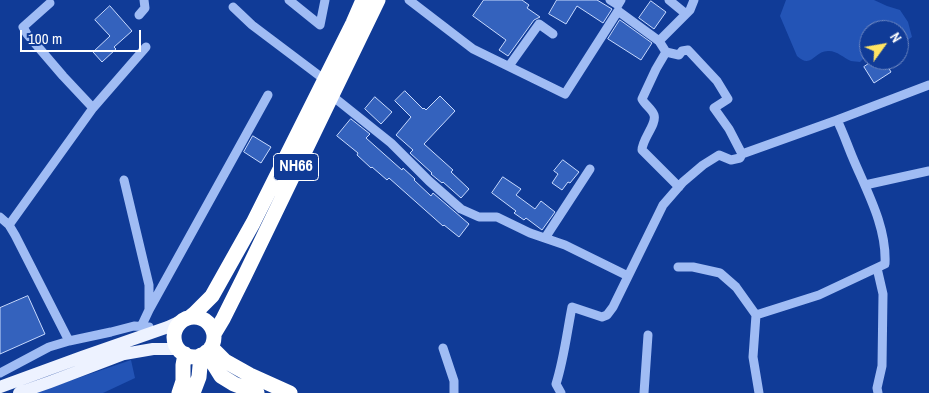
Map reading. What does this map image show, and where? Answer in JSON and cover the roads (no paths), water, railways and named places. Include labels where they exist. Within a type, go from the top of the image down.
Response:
[{"type":"highway","name":"NH66","points":[[185,319],[196,313],[212,296],[254,224],[353,23],[362,0]]},
{"type":"highway","name":"NH66","points":[[193,393],[208,347],[236,294],[378,0]]},
{"type":"highway","points":[[208,347],[195,356],[182,352],[175,344],[174,331],[185,319],[196,317],[208,322],[212,328],[208,347],[221,376],[234,384],[257,393]]},
{"type":"highway","points":[[208,347],[225,361],[250,375],[290,393]]},
{"type":"highway","points":[[179,393],[183,381],[182,352]]},
{"type":"main road","points":[[0,387],[82,357],[146,330],[185,319]]},
{"type":"main road","points":[[18,393],[124,354],[153,349],[182,352]]},
{"type":"street","points":[[139,15],[145,8],[144,0]]},
{"type":"street","points":[[289,0],[320,25],[325,0]]},
{"type":"street","points":[[409,0],[473,48],[565,94],[618,11],[659,41],[666,52],[679,55],[682,51],[688,50],[717,81],[728,99],[714,108],[729,129],[742,154]]},
{"type":"street","points":[[610,0],[618,5],[622,0]]},
{"type":"street","points":[[669,0],[686,14]]},
{"type":"street","points":[[659,41],[690,10],[694,0]]},
{"type":"street","points":[[50,3],[23,27],[39,48],[93,108]]},
{"type":"street","points":[[234,7],[252,25],[325,80]]},
{"type":"street","points":[[509,66],[539,24],[552,34]]},
{"type":"street","points":[[9,225],[93,108],[146,46]]},
{"type":"street","points":[[666,52],[642,99],[655,116],[655,121],[642,144],[642,150],[679,187]]},
{"type":"street","points":[[561,393],[556,384],[561,369],[572,307],[602,317],[607,315],[614,307],[664,205],[683,182],[702,165],[719,155],[731,160],[740,158],[742,154],[929,85]]},
{"type":"street","points":[[149,310],[268,95]]},
{"type":"street","points":[[331,96],[391,143],[429,181],[461,209],[479,217],[497,217],[530,233],[565,245],[628,276]]},
{"type":"street","points":[[756,315],[819,295],[885,264],[886,251],[880,226],[865,185],[851,155],[845,135],[837,120]]},
{"type":"street","points":[[545,238],[590,169]]},
{"type":"street","points":[[865,185],[929,171]]},
{"type":"street","points":[[0,372],[49,347],[69,341],[134,326],[146,330],[149,310],[149,285],[124,180]]},
{"type":"street","points":[[0,217],[9,225],[15,235],[69,341]]},
{"type":"street","points":[[678,266],[720,273],[736,287],[756,315],[753,357],[759,393]]},
{"type":"street","points":[[877,268],[883,294],[882,366],[877,388],[878,393]]},
{"type":"street","points":[[644,393],[648,335]]},
{"type":"street","points":[[444,348],[454,380],[454,393]]}]
